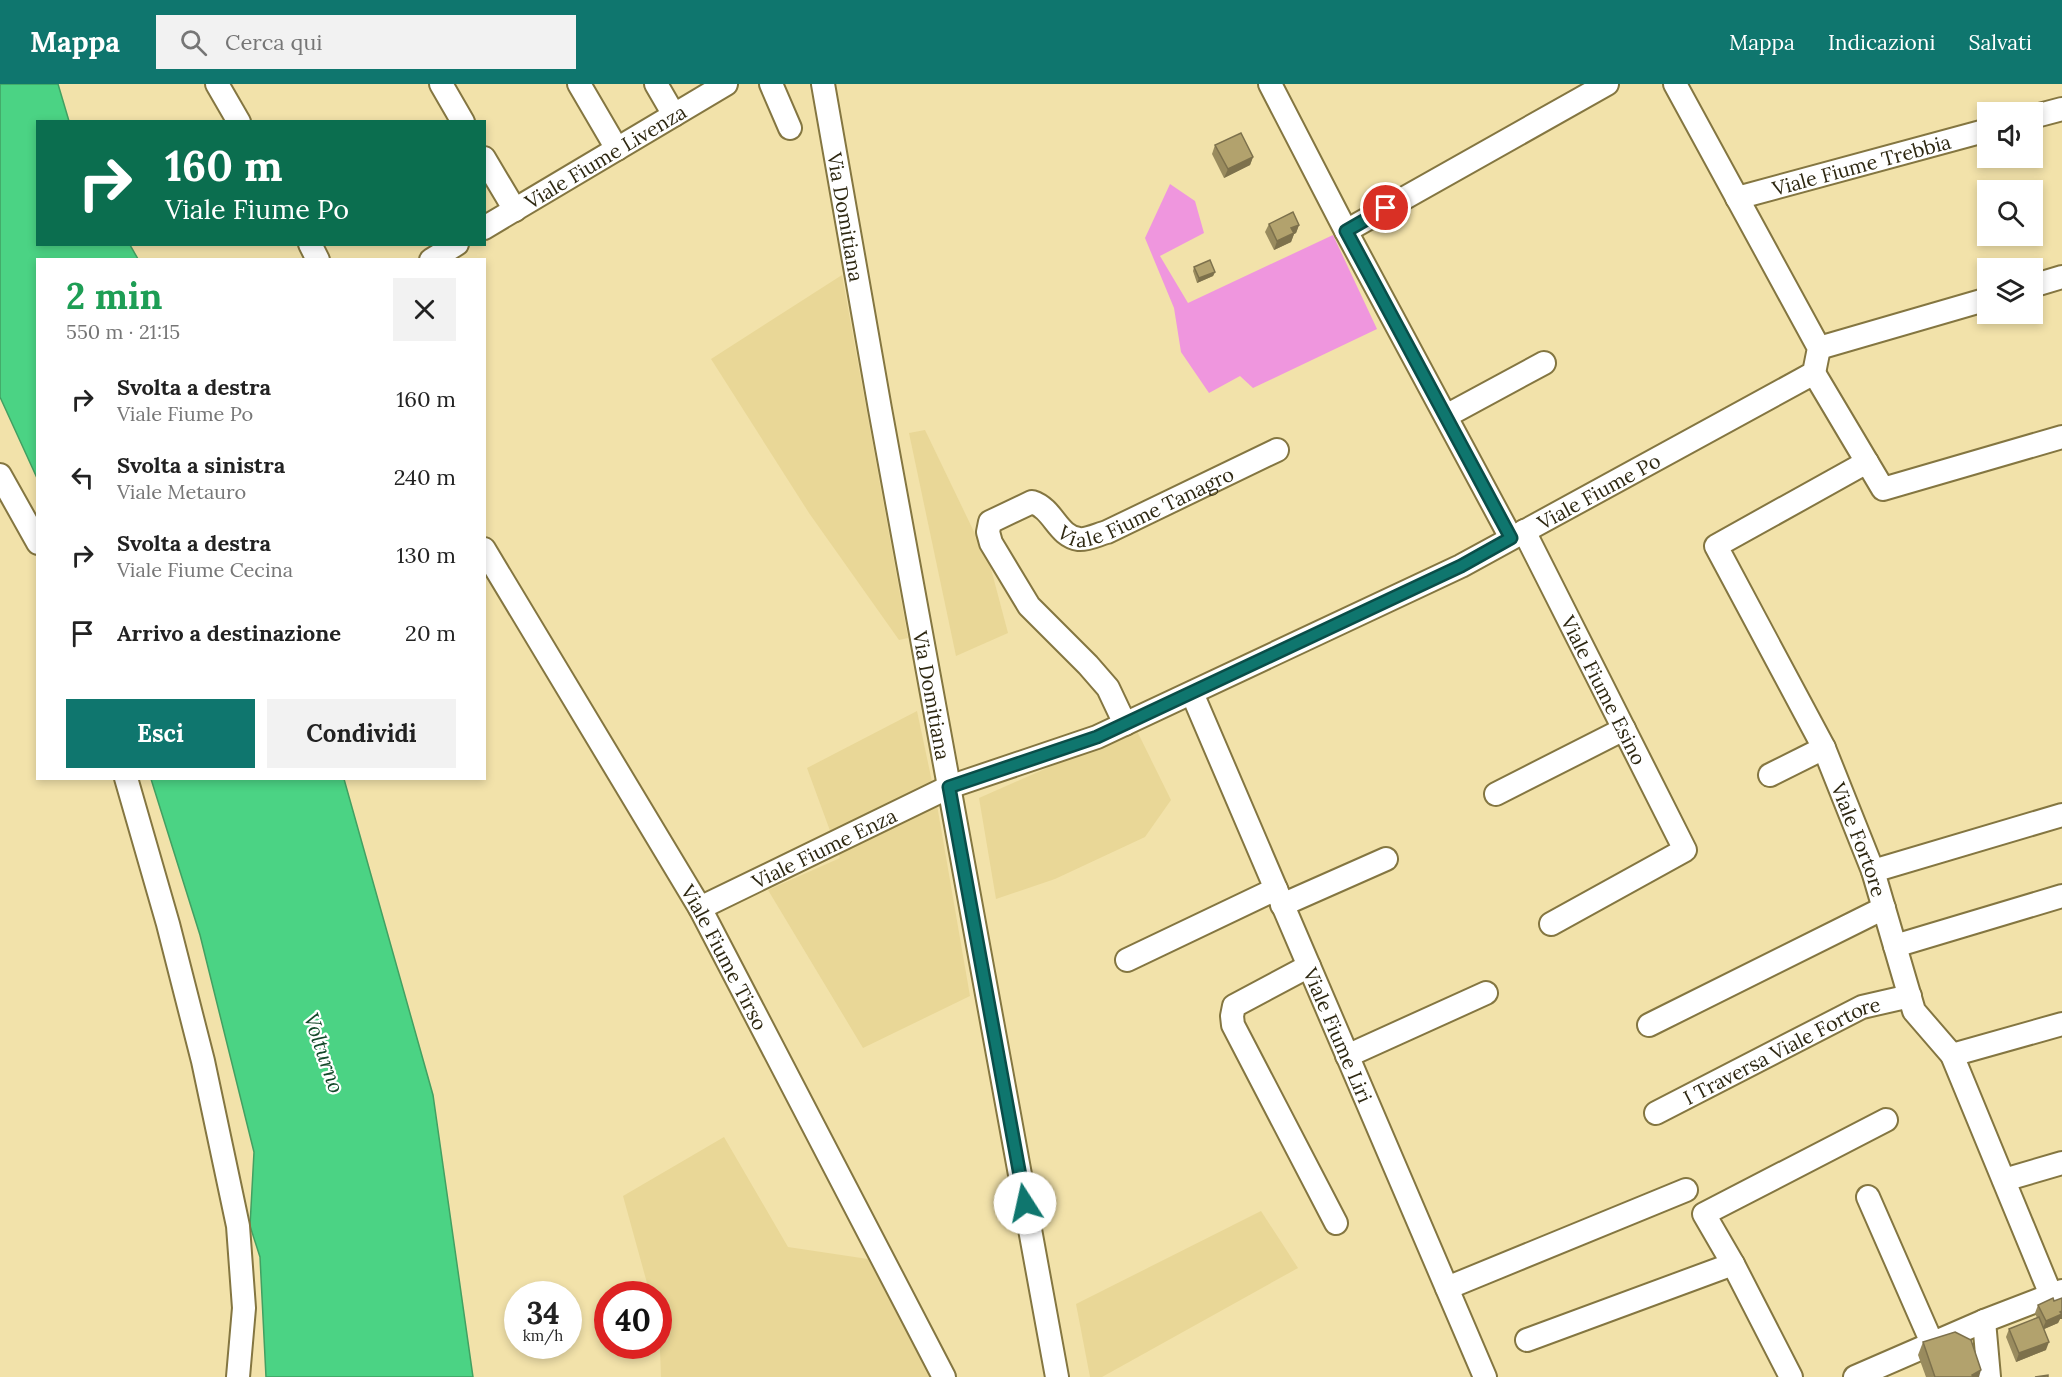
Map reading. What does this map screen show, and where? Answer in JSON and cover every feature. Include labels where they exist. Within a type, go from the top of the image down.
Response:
[{"type":"street","points":[[217,84],[237,120]]},
{"type":"street","points":[[441,84],[462,120]]},
{"type":"street","points":[[579,84],[617,149]]},
{"type":"street","points":[[656,84],[674,115]]},
{"type":"street","name":"Viale Fiume Livenza","points":[[486,227],[726,84]]},
{"type":"street","points":[[771,84],[790,128]]},
{"type":"street","name":"Via Domitiana","points":[[823,84],[1057,1377]]},
{"type":"street","name":"Viale Fiume Esino","points":[[1270,84],[1446,416],[1517,535],[1624,729],[1685,850],[1551,924]]},
{"type":"street","points":[[1346,231],[1607,84]]},
{"type":"street","points":[[1675,84],[1819,348],[1814,373],[1883,489],[2062,437]]},
{"type":"street","points":[[2043,114],[2062,109]]},
{"type":"street","name":"Viale Fiume Trebbia","points":[[1737,198],[1977,133]]},
{"type":"street","points":[[486,161],[515,210]]},
{"type":"street","points":[[434,258],[454,246]]},
{"type":"street","points":[[2043,283],[2062,277]]},
{"type":"street","points":[[1819,348],[1977,302]]},
{"type":"street","points":[[1446,416],[1544,363]]},
{"type":"street","name":"Viale Fiume Po","points":[[949,787],[1097,737],[1461,566],[1814,373]]},
{"type":"street","name":"Viale Fiume Tanagro","points":[[1125,724],[1108,688],[1088,664],[1029,606],[992,543],[988,532],[990,522],[1032,502],[1043,505],[1065,533],[1081,540],[1107,532],[1277,450]]},
{"type":"street","name":"Viale Fortore","points":[[1867,462],[1716,546],[1824,748],[1873,871],[1914,1011],[1952,1055],[2004,1180],[2057,1293]]},
{"type":"street","points":[[0,475],[36,539]]},
{"type":"street","name":"Viale Fiume Tirso","points":[[486,552],[700,908],[944,1377]]},
{"type":"street","name":"Viale Fiume Liri","points":[[1192,693],[1485,1377]]},
{"type":"street","points":[[1496,794],[1624,729]]},
{"type":"street","points":[[1770,775],[1824,748]]},
{"type":"street","points":[[127,780],[168,924],[203,1061],[238,1226],[244,1308],[238,1377]]},
{"type":"street","name":"Viale Fiume Enza","points":[[700,908],[949,787]]},
{"type":"street","points":[[1873,871],[2062,815]]},
{"type":"street","points":[[1127,960],[1279,897],[1386,859]]},
{"type":"street","points":[[1895,946],[2062,896]]},
{"type":"street","points":[[1649,1025],[1884,908]]},
{"type":"street","points":[[1309,966],[1234,1006],[1232,1016],[1233,1025],[1336,1224]]},
{"type":"street","points":[[1347,1056],[1486,993]]},
{"type":"street","name":"I Traversa Viale Fortore","points":[[1656,1113],[1863,1007],[1910,996]]},
{"type":"street","points":[[1952,1055],[2062,1024]]},
{"type":"street","points":[[1791,1377],[1733,1264],[1704,1214],[1886,1120]]},
{"type":"street","points":[[2004,1180],[2062,1163]]},
{"type":"street","points":[[1447,1288],[1686,1190]]},
{"type":"street","points":[[1868,1197],[1932,1344]]},
{"type":"street","points":[[1527,1341],[1733,1264]]},
{"type":"street","points":[[1855,1377],[1984,1321],[2057,1293]]},
{"type":"street","points":[[1984,1321],[1989,1377]]},
{"type":"shaded area","points":[[1170,184],[1195,201],[1204,233],[1160,256],[1188,303],[1333,235],[1377,329],[1253,388],[1240,376],[1209,393],[1181,352],[1174,308],[1145,238]]},
{"type":"shaded area","points":[[842,275],[908,638],[899,640],[809,513],[711,359]]},
{"type":"shaded area","points":[[925,430],[990,565],[1008,633],[956,656],[909,433]]},
{"type":"shaded area","points":[[917,711],[937,805],[970,996],[863,1048],[768,890],[840,858],[807,768]]},
{"type":"shaded area","points":[[1136,729],[1171,800],[1145,837],[1055,879],[996,899],[979,798]]},
{"type":"shaded area","points":[[724,1137],[788,1247],[868,1259],[930,1377],[661,1377],[660,1359],[672,1359],[672,1281],[646,1281],[623,1196]]},
{"type":"shaded area","points":[[1261,1211],[1298,1268],[1102,1377],[1090,1377],[1076,1304]]},
{"type":"water","points":[[0,84],[58,84],[69,120],[36,120],[36,246],[131,246],[137,258],[36,258],[36,476],[0,397]]},
{"type":"water","name":"Volturno","points":[[151,780],[344,780],[433,1095],[473,1377],[266,1377],[260,1257],[250,1226],[254,1152],[200,935]]},
{"type":"building","points":[[1241,133],[1253,157],[1228,169],[1215,145]]},
{"type":"building","points":[[1293,212],[1299,225],[1291,228],[1294,233],[1277,241],[1269,224]]},
{"type":"building","points":[[1210,260],[1215,272],[1199,278],[1194,267]]},
{"type":"building","points":[[2053,1298],[2054,1301],[2062,1298],[2062,1311],[2060,1312],[2062,1314],[2046,1321],[2038,1305]]},
{"type":"building","points":[[2039,1317],[2049,1342],[2019,1353],[2009,1329]]},
{"type":"building","points":[[1955,1332],[1971,1340],[1981,1370],[1972,1375],[1973,1377],[1935,1377],[1923,1342]]},
{"type":"route","points":[[1025,1203],[949,787],[1097,737],[1461,566],[1511,538],[1346,231],[1386,208]]}]
